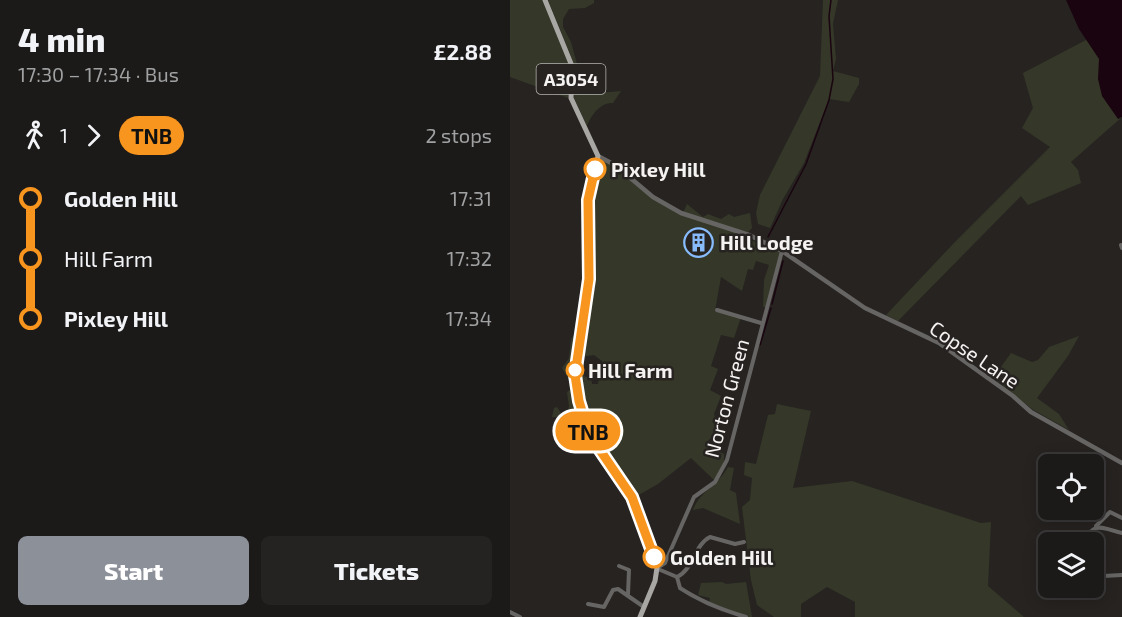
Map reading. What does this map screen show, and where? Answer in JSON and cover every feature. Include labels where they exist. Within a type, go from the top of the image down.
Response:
[{"type":"main road","name":"A3054","points":[[545,0],[572,66],[571,98],[598,156]]},
{"type":"main road","points":[[598,156],[588,200],[589,279],[575,375],[585,423],[632,497],[657,568],[640,617]]},
{"type":"street","points":[[598,156],[615,165],[653,197],[681,213],[749,235],[782,251]]},
{"type":"street","name":"Norton Green","points":[[657,568],[665,563],[694,496],[715,482],[727,460],[782,251]]},
{"type":"street","name":"Copse Lane","points":[[782,251],[865,308],[939,343],[1013,396],[1031,412],[1122,463]]},
{"type":"street","points":[[717,310],[761,324]]},
{"type":"street","points":[[1091,532],[1110,512],[1122,518]]},
{"type":"street","points":[[1095,527],[1103,526],[1122,533]]},
{"type":"street","points":[[677,577],[687,570],[704,540],[710,537],[735,544],[744,542]]},
{"type":"street","points":[[619,566],[629,570],[628,594]]},
{"type":"street","points":[[657,568],[677,577]]},
{"type":"street","points":[[1104,576],[1122,575]]},
{"type":"street","points":[[677,577],[680,588],[694,597],[714,607],[746,617]]},
{"type":"street","points":[[588,604],[606,608],[613,590],[628,594],[644,607]]},
{"type":"street","points":[[510,612],[520,617]]},
{"type":"green space","points":[[510,0],[543,0],[570,66],[568,98],[510,77]]},
{"type":"green space","points":[[548,0],[594,0],[594,3],[585,8],[569,9],[563,19],[563,27],[571,42],[581,79],[594,83],[598,93],[621,91],[613,103],[597,110],[587,126],[574,98],[575,66]]},
{"type":"green space","points":[[823,0],[838,0],[833,24],[836,59],[833,71],[859,78],[859,84],[849,102],[829,99],[804,163],[783,199],[770,228],[758,224],[756,213],[760,195],[820,76]]},
{"type":"green space","points":[[1086,40],[1094,43],[1122,117],[1071,162],[1078,170],[1081,183],[1028,205],[1021,196],[898,321],[886,315],[1050,147],[1022,128],[1033,108],[1023,73]]},
{"type":"green space","points":[[604,160],[682,215],[687,204],[703,217],[708,214],[721,219],[729,214],[734,217],[750,213],[752,228],[748,232],[739,230],[737,234],[781,253],[766,307],[763,307],[764,280],[769,265],[756,261],[753,270],[748,269],[742,291],[721,277],[715,311],[741,317],[734,338],[721,335],[711,366],[718,369],[710,390],[721,396],[714,414],[719,430],[705,444],[724,454],[723,465],[714,480],[691,458],[658,484],[635,497],[587,422],[578,384],[569,380],[562,368],[569,358],[571,339],[578,330],[576,348],[579,348],[590,281],[590,199],[599,162]],"holes":[[[594,355],[602,361],[598,384],[592,384],[591,376],[585,377],[581,369],[581,357]]]},
{"type":"green space","points":[[1079,336],[1068,356],[1037,398],[1059,414],[1069,430],[1032,409],[993,378],[1011,353],[1032,362],[1038,360],[1049,347]]},
{"type":"green space","points":[[575,386],[581,417],[552,417],[554,408],[557,407],[561,413],[567,415],[569,406],[567,392]]},
{"type":"green space","points":[[777,404],[811,411],[793,488],[852,481],[981,523],[991,522],[988,586],[1024,617],[855,617],[855,602],[827,587],[801,604],[801,617],[774,617],[757,605],[751,580],[742,507],[750,500],[752,478],[744,475],[745,462],[756,464],[768,415],[775,414]]},
{"type":"green space","points":[[728,467],[734,468],[730,490],[736,493],[740,524],[703,508],[693,510],[700,498]]},
{"type":"green space","points":[[722,582],[726,584],[746,582],[752,617],[742,617],[742,614],[709,603],[710,598],[698,595],[701,583]]},
{"type":"shaded area","points":[[1066,0],[1122,0],[1122,117],[1118,119],[1102,96],[1098,79],[1099,59],[1079,29]]},
{"type":"waterway","points":[[768,237],[806,164],[829,100],[833,79],[829,16],[831,0]]},
{"type":"waterway","points":[[772,304],[783,261]]},
{"type":"waterway","points":[[760,345],[771,308]]},
{"type":"bus line","name":"TNB","points":[[595,169],[588,200],[589,279],[579,330],[575,375],[579,401],[589,434],[632,497],[654,557]]},
{"type":"place","name":"Pixley Hill","points":[[595,169]]},
{"type":"place","name":"Hill Lodge","points":[[699,242]]},
{"type":"place","name":"Hill Farm","points":[[575,370]]},
{"type":"place","name":"Golden Hill","points":[[654,557]]}]
